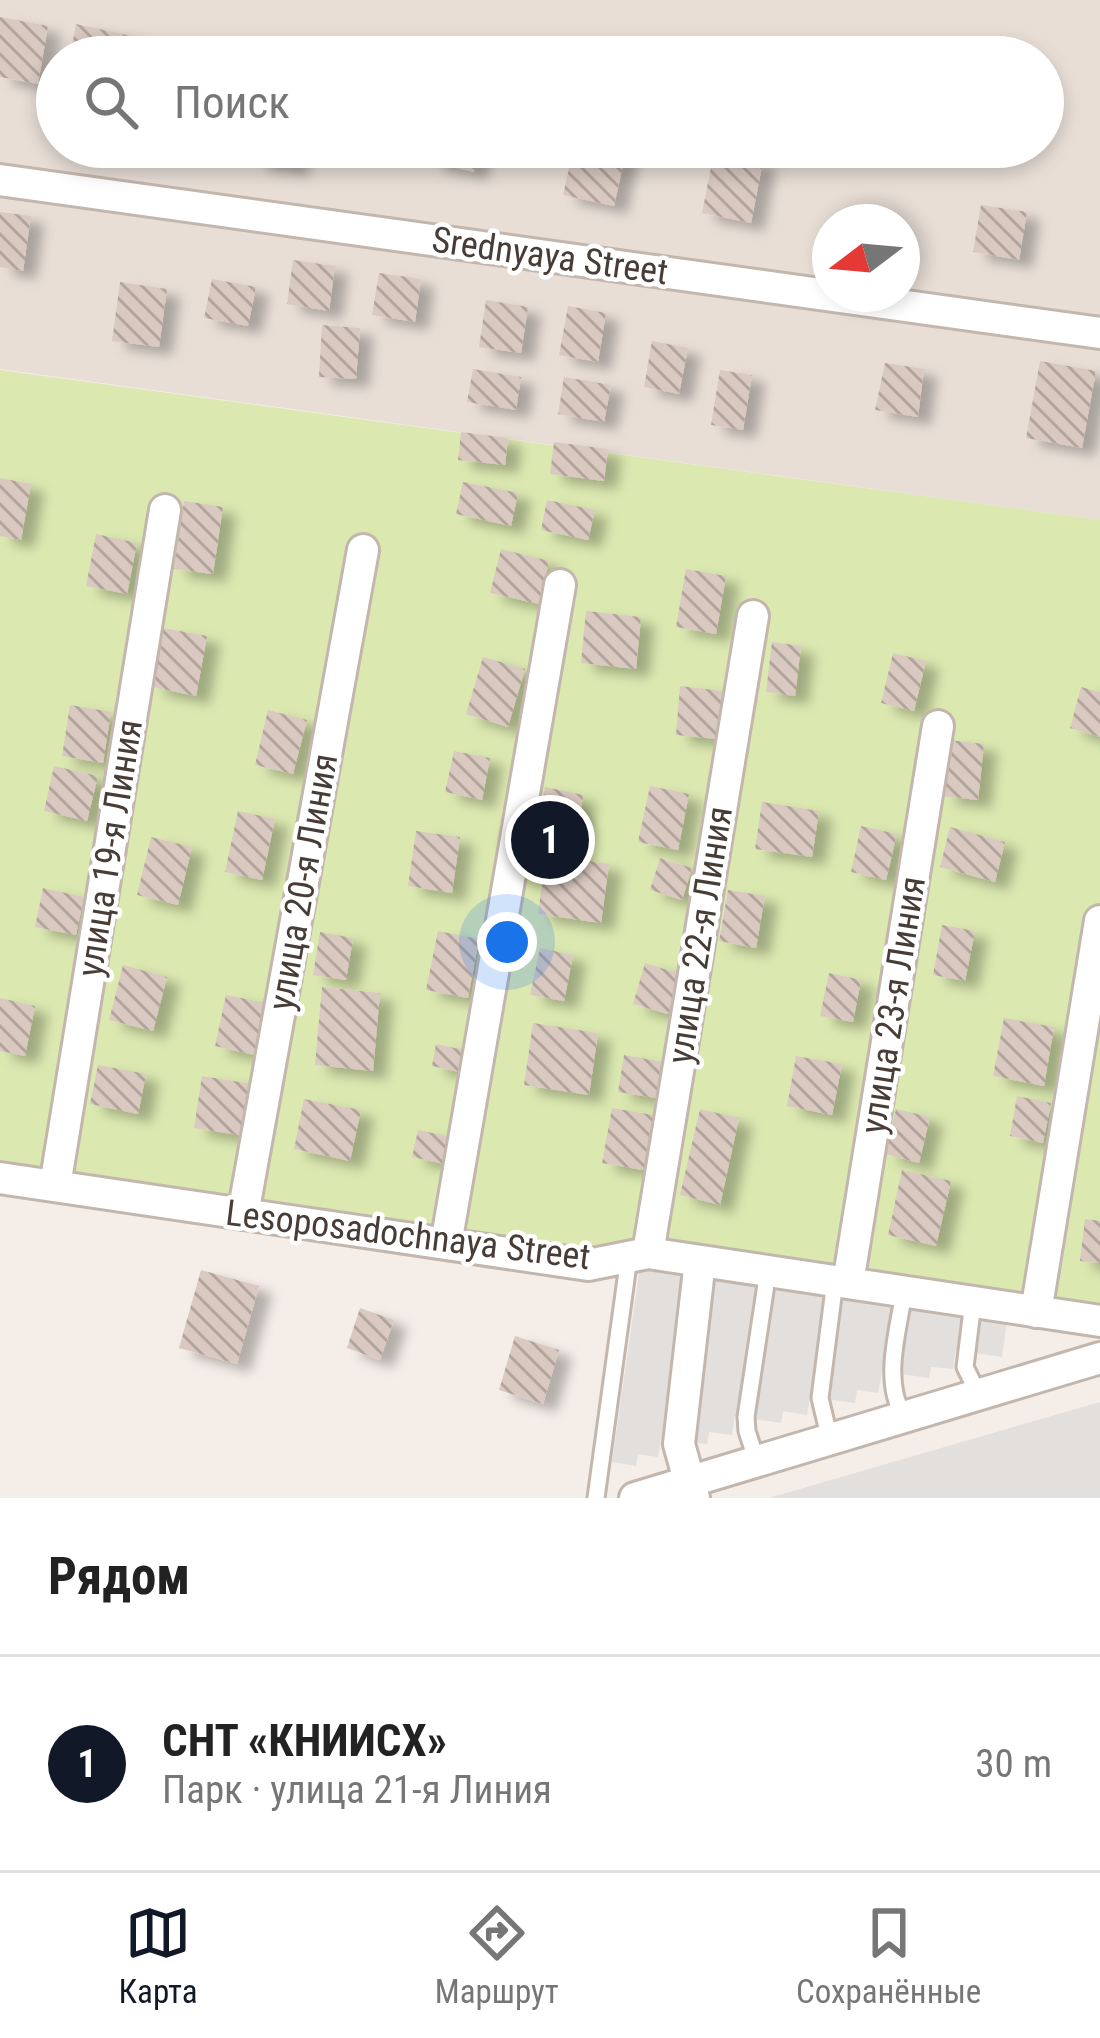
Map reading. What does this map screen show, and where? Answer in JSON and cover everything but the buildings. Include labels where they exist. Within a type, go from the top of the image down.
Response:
[{"type":"street","name":"Srednyaya Street","points":[[0,180],[1100,333]]},
{"type":"street","name":"улица 19-я Линия","points":[[55,1186],[165,510]]},
{"type":"street","name":"улица 20-я Линия","points":[[243,1214],[362,550]]},
{"type":"street","points":[[446,1244],[560,585]]},
{"type":"street","name":"улица 22-я Линия","points":[[638,1255],[752,616]]},
{"type":"street","name":"улица 23-я Линия","points":[[842,1282],[938,726]]},
{"type":"street","points":[[1036,1312],[1100,921]]},
{"type":"street","name":"Lesoposadochnaya Street","points":[[0,1178],[589,1265],[638,1255],[700,1261],[1100,1322]]},
{"type":"street","points":[[692,1490],[679,1444],[700,1261]]},
{"type":"street","points":[[635,1498],[692,1490],[757,1462],[1100,1358]]},
{"type":"lane","points":[[596,1498],[638,1255]]},
{"type":"lane","points":[[757,1462],[746,1417],[767,1271]]},
{"type":"lane","points":[[830,1440],[820,1398],[842,1282]]},
{"type":"lane","points":[[904,1292],[892,1376],[893,1393],[904,1418]]},
{"type":"lane","points":[[973,1302],[965,1367],[979,1395]]},
{"type":"shaded area","points":[[0,0],[1100,0],[1100,520],[0,369]]},
{"type":"shaded area","points":[[640,1267],[1007,1321],[1002,1357],[956,1350],[953,1369],[931,1367],[929,1378],[882,1371],[878,1393],[857,1390],[855,1403],[810,1397],[807,1415],[783,1411],[781,1423],[735,1416],[732,1435],[709,1432],[707,1444],[661,1438],[658,1457],[638,1454],[636,1466],[612,1462]]},
{"type":"shaded area","points":[[1100,1402],[1100,1498],[769,1498]]},
{"type":"green space","points":[[0,370],[1100,520],[1100,1324],[0,1160]]},
{"type":"place","name":"СНТ «КНИИСХ»","points":[[550,840]]}]
